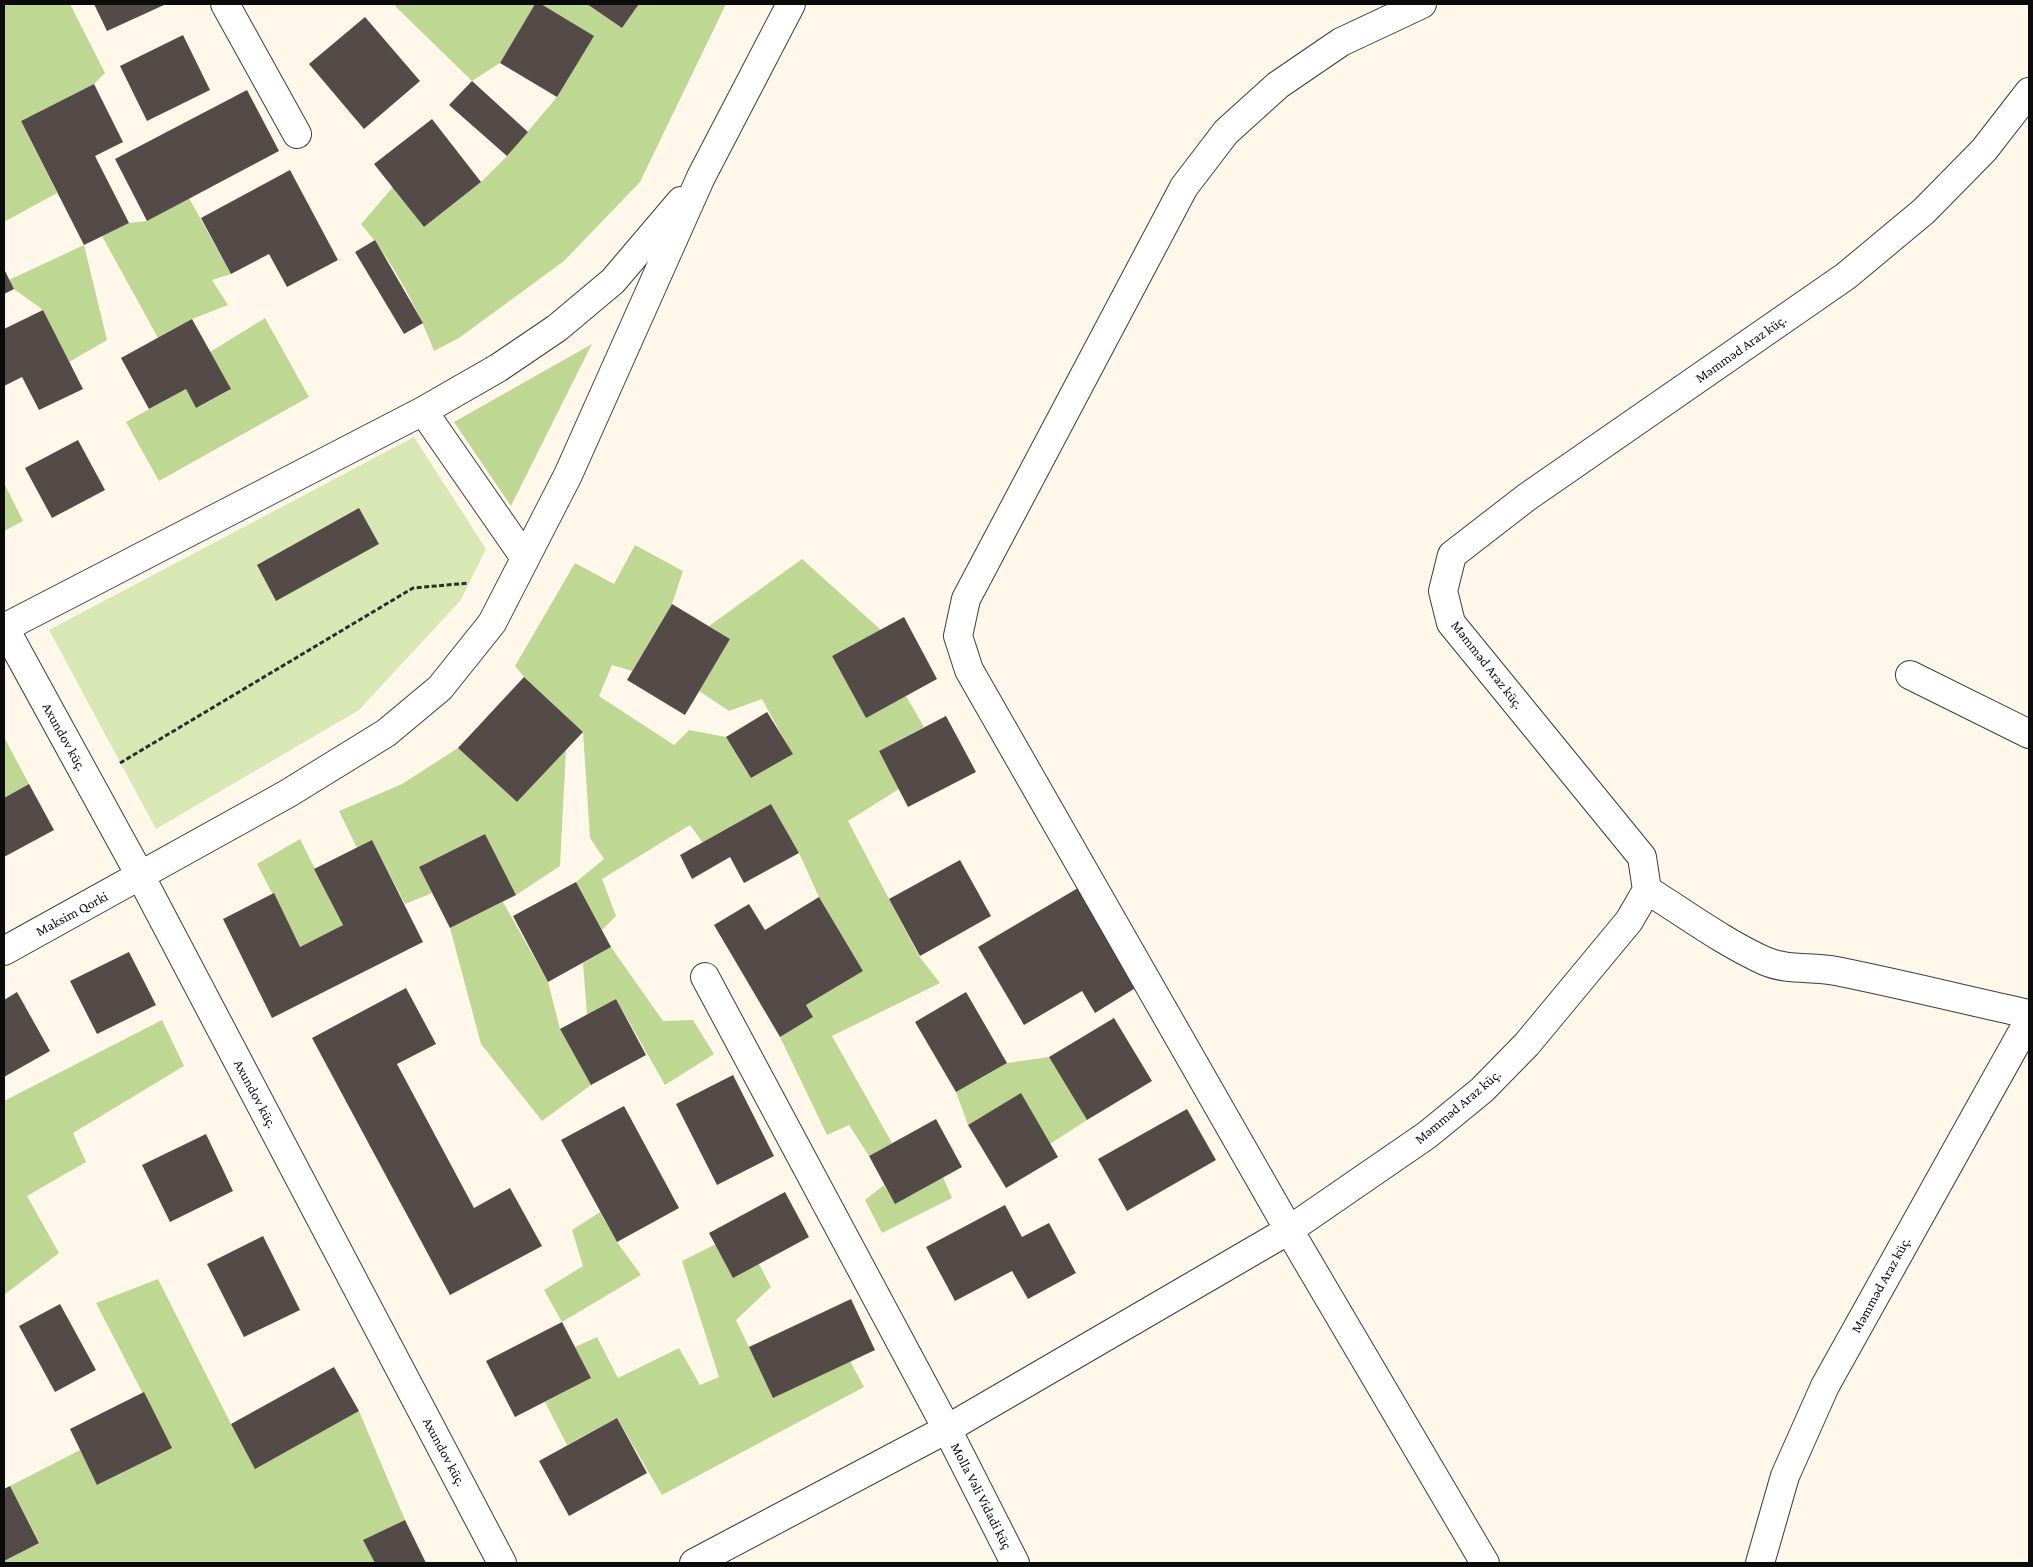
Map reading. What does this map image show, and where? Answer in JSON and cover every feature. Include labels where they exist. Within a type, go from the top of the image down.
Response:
[{"type":"street","points":[[4,627],[423,411],[498,368],[557,328],[613,281],[701,177],[791,4]]},
{"type":"street","points":[[1422,4],[1341,42],[1278,85],[1226,132],[1184,188],[966,599],[958,636],[969,670],[1290,1230],[1485,1563]]},
{"type":"street","points":[[229,6],[297,134]]},
{"type":"street","name":"Məmməd Araz küç.","points":[[694,1563],[947,1429],[1290,1230],[1427,1135],[1482,1090],[1527,1044],[1629,921],[1647,890],[1642,857],[1451,623],[1443,591],[1452,555],[1526,497],[1846,276],[1938,197],[1984,150],[2029,92]]},
{"type":"street","name":"Maksim Qorki","points":[[4,951],[141,877],[287,794],[386,733],[440,688],[492,622],[568,475],[701,177]]},
{"type":"street","points":[[423,411],[525,558]]},
{"type":"street","name":"Axundov küç.","points":[[4,627],[141,877],[502,1563]]},
{"type":"street","points":[[1910,675],[2029,734]]},
{"type":"street","points":[[1647,890],[1733,944],[1766,961],[1790,969],[1828,970],[2029,1014]]},
{"type":"street","name":"Molla Vəli Vidadi küç","points":[[705,976],[947,1429],[1015,1563]]},
{"type":"street","name":"Məmməd Araz küç.","points":[[1760,1563],[1785,1476],[1825,1386],[2029,1020]]},
{"type":"path","points":[[120,763],[413,588],[469,583]]},
{"type":"green space","points":[[4,4],[70,4],[105,73],[94,84],[21,121],[57,193],[4,222]]},
{"type":"green space","points":[[397,4],[535,4],[500,63],[472,81],[395,6]]},
{"type":"green space","points":[[541,4],[587,4],[622,28],[639,4],[726,4],[640,182],[564,261],[459,338],[434,351],[403,284],[361,224],[393,187],[424,227],[481,182],[507,156],[557,97],[593,36]]},
{"type":"green space","points":[[189,198],[231,274],[212,280],[228,305],[192,319],[158,338],[102,236],[129,223],[147,221]]},
{"type":"green space","points":[[84,245],[107,340],[69,362],[43,310],[14,289],[9,280]]},
{"type":"green space","points":[[265,318],[309,397],[159,481],[126,422],[186,389],[196,408],[230,390],[210,352]]},
{"type":"green space","points":[[592,344],[511,506],[454,422]]},
{"type":"green space","points":[[414,437],[486,549],[460,601],[359,710],[156,829],[49,630]]},
{"type":"green space","points":[[4,483],[23,521],[4,531]]},
{"type":"green space","points":[[635,545],[683,571],[672,604],[632,671],[612,665],[599,696],[674,745],[689,730],[726,737],[751,778],[792,754],[762,699],[729,711],[699,691],[730,639],[709,626],[802,559],[881,630],[832,656],[866,717],[906,696],[924,727],[879,751],[899,789],[848,821],[919,956],[940,983],[832,1036],[892,1143],[869,1156],[849,1125],[827,1135],[780,1037],[813,1017],[806,1005],[863,971],[819,897],[799,853],[771,804],[703,843],[690,825],[602,879],[616,916],[602,930],[576,882],[604,859],[590,838],[583,732],[524,677],[515,666],[575,563],[614,584]]},
{"type":"green space","points":[[4,737],[29,784],[4,798]]},
{"type":"green space","points":[[458,748],[517,802],[566,750],[560,866],[516,895],[485,834],[419,867],[432,893],[405,904],[372,840],[357,848],[339,811],[402,784]]},
{"type":"green space","points":[[300,839],[343,925],[300,947],[257,864]]},
{"type":"green space","points":[[503,902],[548,982],[560,1029],[591,1085],[542,1121],[481,1044],[450,928]]},
{"type":"green space","points":[[611,947],[663,1021],[693,1020],[714,1054],[665,1085],[616,999],[587,1015],[583,963]]},
{"type":"green space","points":[[162,1020],[184,1066],[73,1133],[86,1162],[27,1196],[59,1253],[4,1295],[4,1101]]},
{"type":"green space","points":[[1049,1057],[1087,1120],[1050,1144],[1021,1094],[968,1125],[956,1092],[1007,1063]]},
{"type":"green space","points":[[943,1177],[952,1198],[882,1233],[865,1200],[884,1185],[895,1203]]},
{"type":"green space","points":[[600,1212],[617,1242],[641,1275],[562,1322],[544,1290],[583,1266],[572,1230]]},
{"type":"green space","points":[[716,1244],[759,1264],[771,1287],[736,1320],[773,1397],[850,1361],[864,1387],[662,1495],[617,1418],[567,1445],[545,1402],[591,1378],[575,1347],[597,1337],[618,1378],[679,1348],[700,1385],[719,1377],[682,1261]]},
{"type":"green space","points":[[158,1279],[255,1468],[359,1411],[405,1520],[364,1540],[375,1563],[4,1563],[4,1561],[39,1542],[10,1486],[80,1450],[98,1485],[171,1448],[96,1303]]},
{"type":"building","points":[[94,4],[163,4],[164,5],[107,31]]},
{"type":"building","points":[[535,4],[541,4],[594,36],[557,97],[500,63]]},
{"type":"building","points":[[587,4],[639,4],[622,28]]},
{"type":"building","points":[[365,17],[420,81],[364,129],[309,64]]},
{"type":"building","points":[[183,35],[210,90],[147,121],[120,66]]},
{"type":"building","points":[[472,81],[528,132],[507,156],[449,105]]},
{"type":"building","points":[[94,84],[123,142],[95,156],[129,223],[84,245],[21,121]]},
{"type":"building","points":[[247,90],[279,151],[147,221],[115,159]]},
{"type":"building","points":[[432,119],[481,182],[424,227],[374,164]]},
{"type":"building","points":[[290,170],[338,260],[287,287],[269,254],[231,274],[201,218]]},
{"type":"building","points":[[375,240],[423,323],[404,334],[355,252]]},
{"type":"building","points":[[4,269],[14,289],[4,294]]},
{"type":"building","points":[[43,310],[83,389],[39,410],[22,377],[4,386],[4,329]]},
{"type":"building","points":[[192,319],[231,389],[196,408],[186,389],[149,409],[121,358]]},
{"type":"building","points":[[78,440],[105,490],[52,518],[25,468]]},
{"type":"building","points":[[359,508],[379,544],[276,601],[257,565]]},
{"type":"building","points":[[672,604],[730,639],[685,715],[627,680]]},
{"type":"building","points":[[904,617],[937,679],[866,718],[832,656]]},
{"type":"building","points":[[524,677],[583,732],[517,802],[458,748]]},
{"type":"building","points":[[767,712],[793,754],[751,778],[726,737]]},
{"type":"building","points":[[946,716],[976,772],[908,807],[879,751]]},
{"type":"building","points":[[29,784],[54,830],[4,857],[4,798]]},
{"type":"building","points":[[771,804],[799,853],[744,883],[730,857],[692,879],[680,855]]},
{"type":"building","points":[[485,834],[516,895],[450,928],[419,867]]},
{"type":"building","points":[[372,840],[423,942],[272,1018],[223,919],[274,893],[300,947],[343,925],[314,869]]},
{"type":"building","points":[[960,860],[991,916],[920,956],[889,899]]},
{"type":"building","points":[[576,882],[611,947],[548,982],[513,916]]},
{"type":"building","points":[[1078,888],[1137,987],[1095,1013],[1082,991],[1024,1025],[978,947]]},
{"type":"building","points":[[819,897],[863,971],[806,1005],[813,1017],[780,1037],[714,925],[749,904],[765,930]]},
{"type":"building","points":[[129,952],[156,1005],[97,1034],[70,981]]},
{"type":"building","points":[[406,988],[436,1044],[397,1064],[474,1208],[510,1188],[542,1246],[450,1295],[312,1038]]},
{"type":"building","points":[[17,992],[50,1051],[4,1077],[4,1000]]},
{"type":"building","points":[[966,992],[1007,1063],[956,1092],[915,1022]]},
{"type":"building","points":[[616,999],[646,1055],[591,1085],[560,1029]]},
{"type":"building","points":[[1114,1018],[1152,1081],[1087,1120],[1049,1057]]},
{"type":"building","points":[[733,1075],[774,1156],[717,1185],[676,1104]]},
{"type":"building","points":[[1021,1093],[1058,1157],[1006,1188],[968,1125]]},
{"type":"building","points":[[624,1106],[679,1208],[617,1242],[561,1140]]},
{"type":"building","points":[[1187,1109],[1216,1160],[1127,1211],[1098,1159]]},
{"type":"building","points":[[936,1119],[962,1167],[895,1204],[869,1156]]},
{"type":"building","points":[[206,1134],[233,1191],[170,1222],[142,1165]]},
{"type":"building","points":[[785,1192],[809,1237],[733,1278],[709,1233]]},
{"type":"building","points":[[1005,1205],[1022,1237],[1049,1223],[1076,1273],[1028,1299],[1012,1271],[955,1301],[926,1247]]},
{"type":"building","points":[[263,1236],[300,1310],[244,1337],[207,1264]]},
{"type":"building","points":[[851,1299],[875,1350],[773,1398],[749,1347]]},
{"type":"building","points":[[60,1304],[96,1370],[55,1392],[19,1326]]},
{"type":"building","points":[[562,1322],[591,1378],[515,1417],[486,1361]]},
{"type":"building","points":[[334,1367],[359,1411],[255,1469],[231,1424]]},
{"type":"building","points":[[144,1392],[172,1448],[97,1485],[70,1429]]},
{"type":"building","points":[[617,1418],[647,1473],[569,1516],[539,1461]]},
{"type":"building","points":[[10,1486],[39,1543],[4,1561],[4,1489]]},
{"type":"building","points":[[405,1520],[426,1563],[375,1563],[363,1540]]}]
